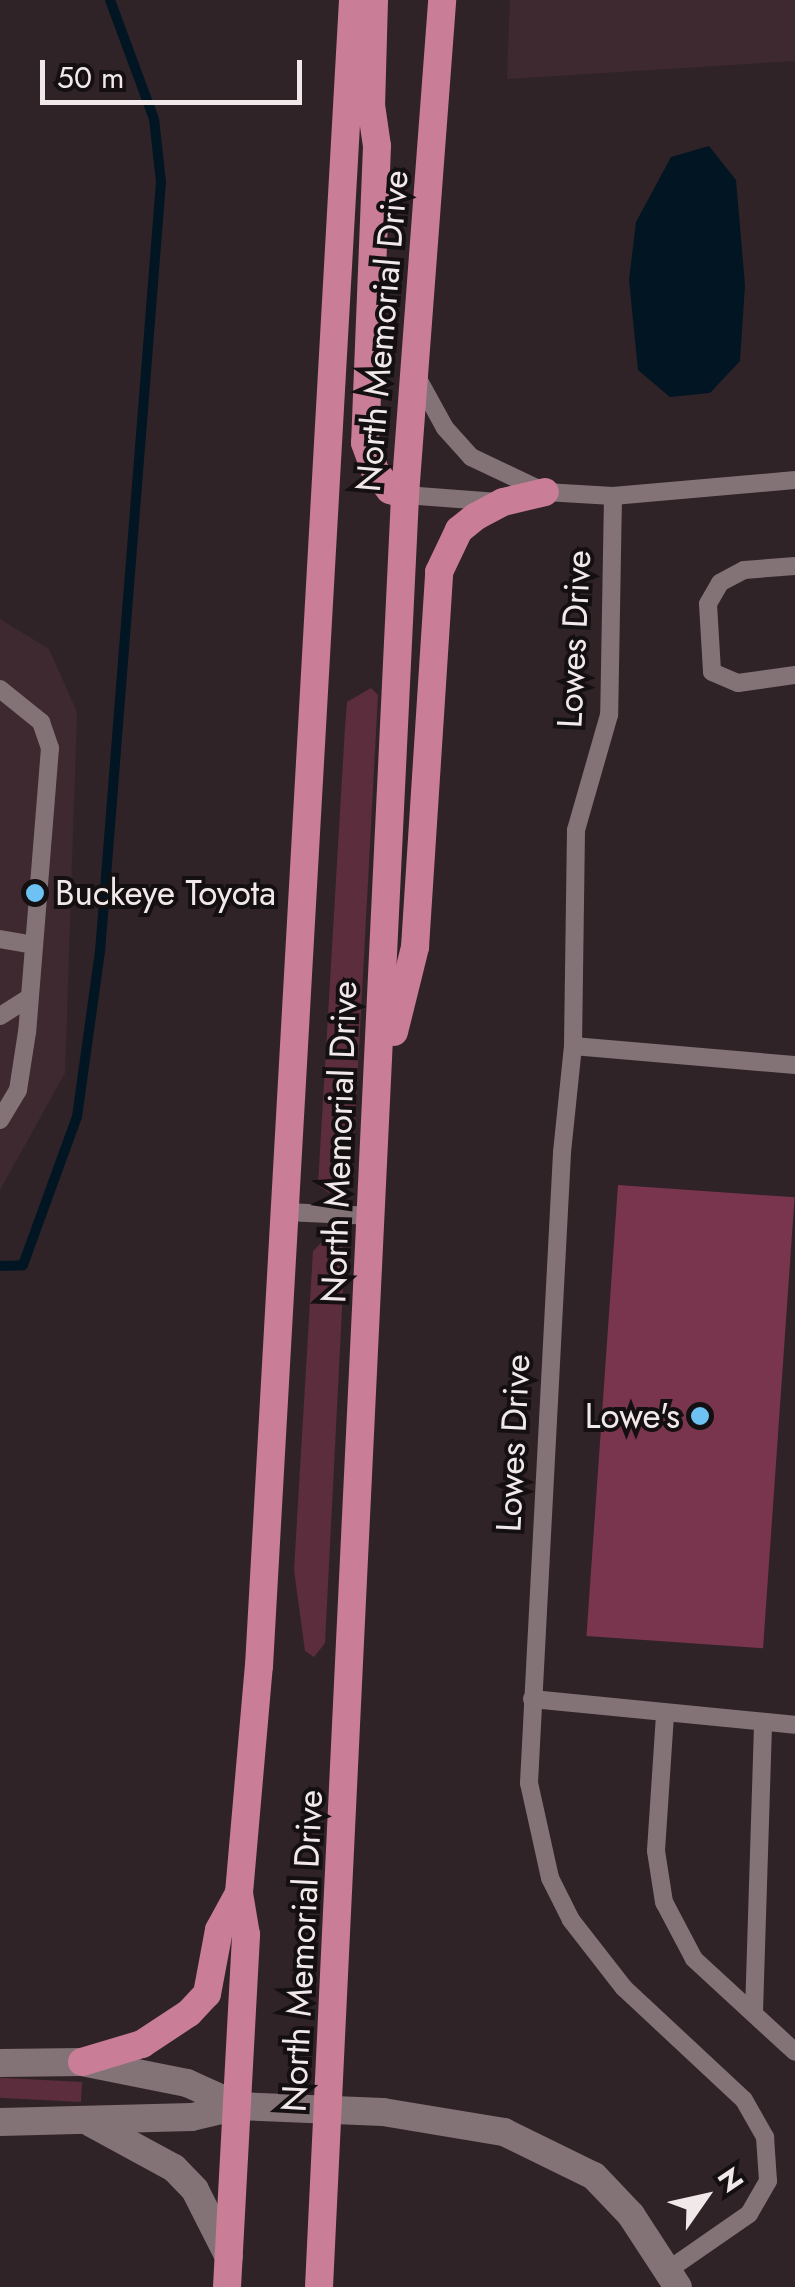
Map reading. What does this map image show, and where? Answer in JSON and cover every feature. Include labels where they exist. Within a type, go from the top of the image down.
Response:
[{"type":"main road","name":"North Memorial Drive","points":[[228,2287],[246,1935],[238,1893],[285,1212],[353,0]]},
{"type":"main road","points":[[374,0],[377,146],[365,443],[375,471],[390,490],[405,495]]},
{"type":"main road","name":"North Memorial Drive","points":[[320,2287],[332,2114],[405,495],[442,0]]},
{"type":"main road","points":[[379,1097],[415,947],[439,572],[459,530],[503,502],[545,492]]},
{"type":"main road","name":"North Memorial Drive","points":[[82,2062],[166,2031],[206,1994],[219,1930],[238,1893]]},
{"type":"street","points":[[0,2064],[82,2062],[188,2083],[238,2106]]},
{"type":"street","points":[[0,2122],[192,2116],[238,2106],[451,2120],[550,2151],[594,2176],[675,2278]]},
{"type":"street","points":[[91,2122],[174,2168],[194,2190],[229,2257]]},
{"type":"lane","points":[[416,374],[445,428],[471,457],[545,492],[613,496],[795,480]]},
{"type":"lane","points":[[405,495],[503,502]]},
{"type":"lane","name":"Lowes Drive","points":[[613,496],[609,715],[576,830],[573,1046],[529,1783],[536,1827],[571,1920],[624,1988],[744,2100],[766,2137],[768,2181],[750,2214],[675,2278]]},
{"type":"lane","points":[[795,566],[744,570],[720,583],[708,604],[712,672],[738,683],[795,674]]},
{"type":"lane","points":[[0,689],[41,722],[50,748],[30,998],[18,1090],[0,1120]]},
{"type":"lane","points":[[0,939],[34,945]]},
{"type":"lane","points":[[0,1016],[30,998]]},
{"type":"lane","points":[[573,1046],[795,1065]]},
{"type":"lane","points":[[285,1212],[374,1216]]},
{"type":"lane","points":[[532,1699],[795,1726]]},
{"type":"lane","points":[[665,1714],[656,1851],[664,1902],[694,1960],[795,2052]]},
{"type":"lane","points":[[754,2012],[763,1722]]},
{"type":"shaded area","points":[[510,0],[795,0],[795,61],[507,79]]},
{"type":"shaded area","name":"Buckeye Toyota","points":[[0,619],[49,649],[77,712],[65,1073],[0,1190]]},
{"type":"shaded area","points":[[371,688],[378,695],[352,1179],[329,1193],[318,1185],[347,702]]},
{"type":"shaded area","points":[[330,1234],[345,1250],[325,1643],[314,1657],[305,1651],[294,1570],[313,1251]]},
{"type":"shaded area","points":[[0,2078],[82,2082],[81,2102],[0,2098]]},
{"type":"water","points":[[709,146],[736,180],[745,285],[740,361],[710,393],[670,397],[638,370],[629,280],[636,222],[671,157]]},
{"type":"building","name":"Lowe's","points":[[618,1185],[795,1197],[763,1648],[586,1636]]},
{"type":"waterway","points":[[0,1266],[23,1265],[77,1117],[100,952],[161,182],[154,119],[110,0]]},
{"type":"place","name":"Buckeye Toyota","points":[[35,893]]},
{"type":"place","name":"Lowe's","points":[[700,1416]]}]
